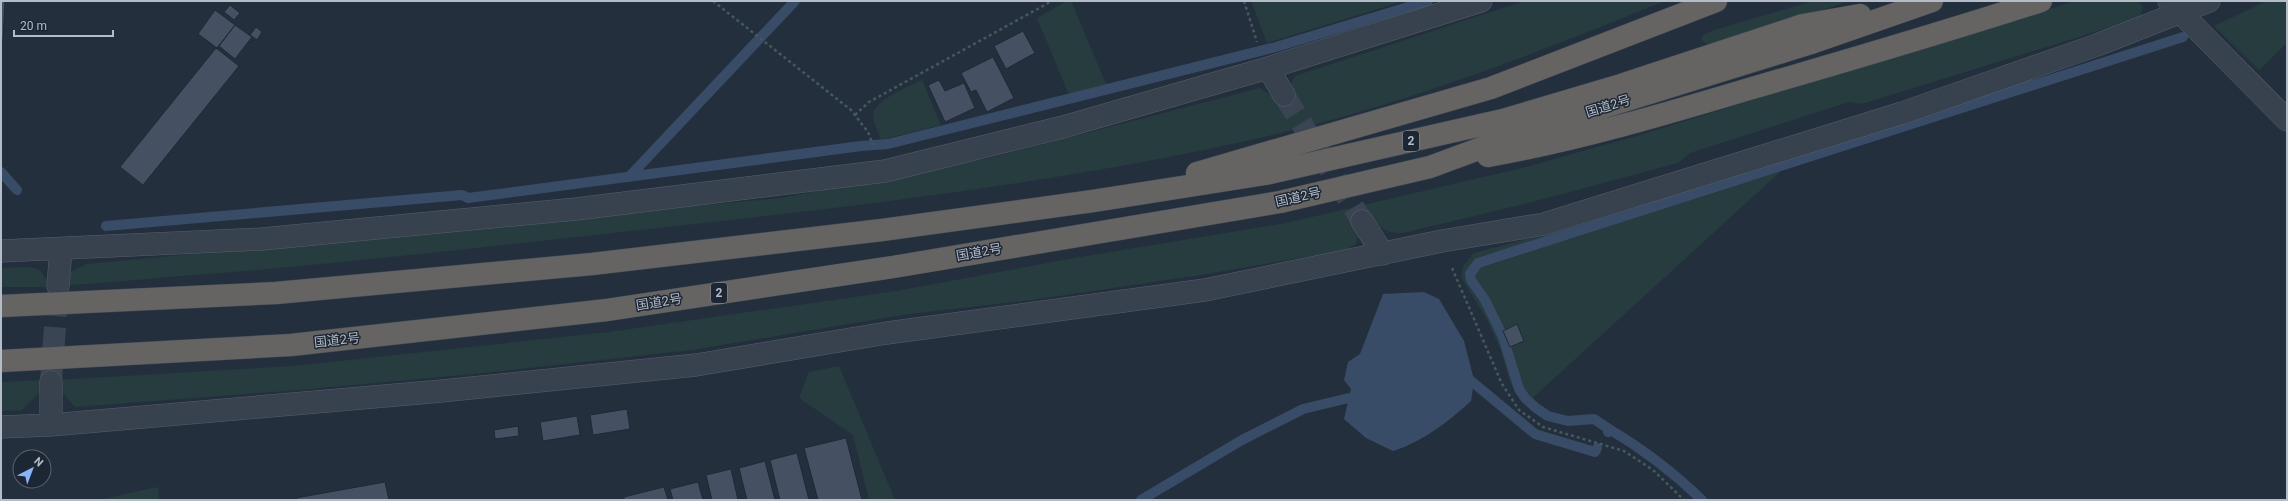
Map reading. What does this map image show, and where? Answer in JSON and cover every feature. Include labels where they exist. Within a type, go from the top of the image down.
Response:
[{"type":"highway","points":[[1094,201],[1492,88],[1716,1]]},
{"type":"highway","points":[[1430,166],[1536,148],[1612,129],[1936,34],[2041,1]]},
{"type":"highway","name":"国道2号","points":[[1,306],[276,293],[592,264],[882,230],[1094,201],[1265,174],[1503,120],[1621,85],[1803,25],[1931,2]]},
{"type":"highway","name":"国道2号","points":[[1,361],[291,345],[607,310],[893,267],[1272,203],[1430,166],[1533,129],[1803,46],[1931,2]]},
{"type":"street","points":[[1,251],[294,236],[576,209],[884,171],[1063,126],[1268,68],[1481,1]]},
{"type":"street","points":[[1,427],[442,391],[696,365],[887,333],[1205,290],[1442,241],[1544,224],[1902,113],[2098,45],[2175,7],[2209,1]]},
{"type":"street","points":[[2175,7],[2287,120]]},
{"type":"street","points":[[1268,68],[1284,95]]},
{"type":"street","points":[[1362,221],[1383,254]]},
{"type":"street","points":[[58,286],[61,249]]},
{"type":"street","points":[[51,382],[51,424]]},
{"type":"path","points":[[713,1],[855,115],[872,140]]},
{"type":"path","points":[[855,115],[869,102],[1052,1]]},
{"type":"path","points":[[1244,1],[1258,46]]},
{"type":"path","points":[[1442,241],[1502,384],[1520,410],[1543,426],[1624,451],[1653,470],[1684,500]]},
{"type":"green space","points":[[1067,1],[1071,1],[1107,86],[1069,95],[1037,18]]},
{"type":"green space","points":[[1251,1],[1404,1],[1267,43]]},
{"type":"green space","points":[[1524,1],[1665,1],[1528,55],[1388,104],[1293,130],[1206,150],[1118,167],[941,194],[763,216],[326,264],[116,282],[63,285],[72,271],[87,264],[781,198],[990,158],[1260,88],[1276,100],[1289,88],[1295,76]]},
{"type":"green space","points":[[1813,1],[1850,1],[1730,40],[1708,45],[1701,40],[1703,35],[1714,30]]},
{"type":"green space","points":[[2075,1],[2139,1],[2143,7],[2140,18],[1862,104],[1849,102],[1690,153],[1678,163],[1536,201],[1403,233],[1386,230],[1380,226],[1374,218],[1362,221],[1356,244],[1346,250],[1201,275],[1032,300],[909,314],[692,350],[484,373],[299,390],[75,407],[60,390],[56,380],[293,366],[609,332],[896,291],[1074,258],[1286,223],[1522,168],[1640,135]]},
{"type":"green space","points":[[2267,1],[2287,1],[2287,43],[2259,70],[2214,26]]},
{"type":"green space","points":[[922,80],[941,125],[881,140],[873,116],[874,110],[885,100],[901,90]]},
{"type":"green space","points":[[1780,172],[1525,405],[1510,382],[1500,348],[1486,318],[1461,277],[1463,266],[1474,253]]},
{"type":"green space","points":[[30,267],[40,270],[52,287],[1,287],[1,268]]},
{"type":"green space","points":[[839,366],[895,500],[869,500],[853,435],[799,398],[809,372]]},
{"type":"green space","points":[[45,380],[41,391],[22,410],[1,411],[1,382]]},
{"type":"green space","points":[[158,487],[159,500],[98,500]]},
{"type":"water","points":[[1424,292],[1439,299],[1464,341],[1474,380],[1471,401],[1424,437],[1393,451],[1366,438],[1344,419],[1351,389],[1344,380],[1348,362],[1360,354],[1383,294]]},
{"type":"building","points":[[1,1],[5,1],[3,40],[1,39]]},
{"type":"building","points":[[230,5],[240,13],[234,20],[224,12]]},
{"type":"building","points":[[215,10],[235,25],[217,48],[198,34]]},
{"type":"building","points":[[235,25],[252,37],[235,59],[219,46]]},
{"type":"building","points":[[256,27],[262,32],[257,40],[250,35]]},
{"type":"building","points":[[1023,31],[1035,53],[1006,69],[994,46]]},
{"type":"building","points":[[216,48],[239,66],[143,185],[120,167]]},
{"type":"building","points":[[993,57],[1014,98],[987,112],[976,90],[971,92],[961,73]]},
{"type":"building","points":[[939,80],[945,91],[964,83],[975,108],[945,122],[928,85]]},
{"type":"building","points":[[1517,324],[1524,341],[1510,347],[1503,331]]},
{"type":"building","points":[[627,409],[630,429],[593,435],[590,415]]},
{"type":"building","points":[[577,416],[580,435],[543,441],[540,422]]},
{"type":"building","points":[[518,426],[519,436],[495,439],[494,430]]},
{"type":"building","points":[[846,438],[862,500],[818,500],[804,448]]},
{"type":"building","points":[[797,453],[809,500],[780,500],[770,460]]},
{"type":"building","points":[[765,461],[775,500],[747,500],[739,468]]},
{"type":"building","points":[[731,469],[738,500],[712,500],[706,475]]},
{"type":"building","points":[[385,482],[389,500],[297,500],[296,498]]},
{"type":"building","points":[[698,482],[703,500],[673,500],[670,489]]},
{"type":"building","points":[[664,487],[668,500],[624,500],[624,497]]},
{"type":"waterway","points":[[629,177],[795,1]]},
{"type":"waterway","points":[[106,226],[462,195],[468,198],[861,146],[888,144],[1276,47],[1428,1]]},
{"type":"waterway","points":[[1609,429],[1594,419],[1568,421],[1548,416],[1525,398],[1519,389],[1503,337],[1485,300],[1471,280],[1470,274],[1478,263],[2183,37]]},
{"type":"waterway","points":[[1,172],[17,190]]},
{"type":"waterway","points":[[1470,380],[1535,434],[1595,452],[1597,448]]},
{"type":"waterway","points":[[1141,500],[1242,440],[1303,409],[1349,398]]},
{"type":"waterway","points":[[1608,432],[1609,429],[1646,453],[1702,500]]},
{"type":"tunnel","points":[[1284,95],[1362,221]]},
{"type":"tunnel","points":[[51,382],[58,286]]}]
